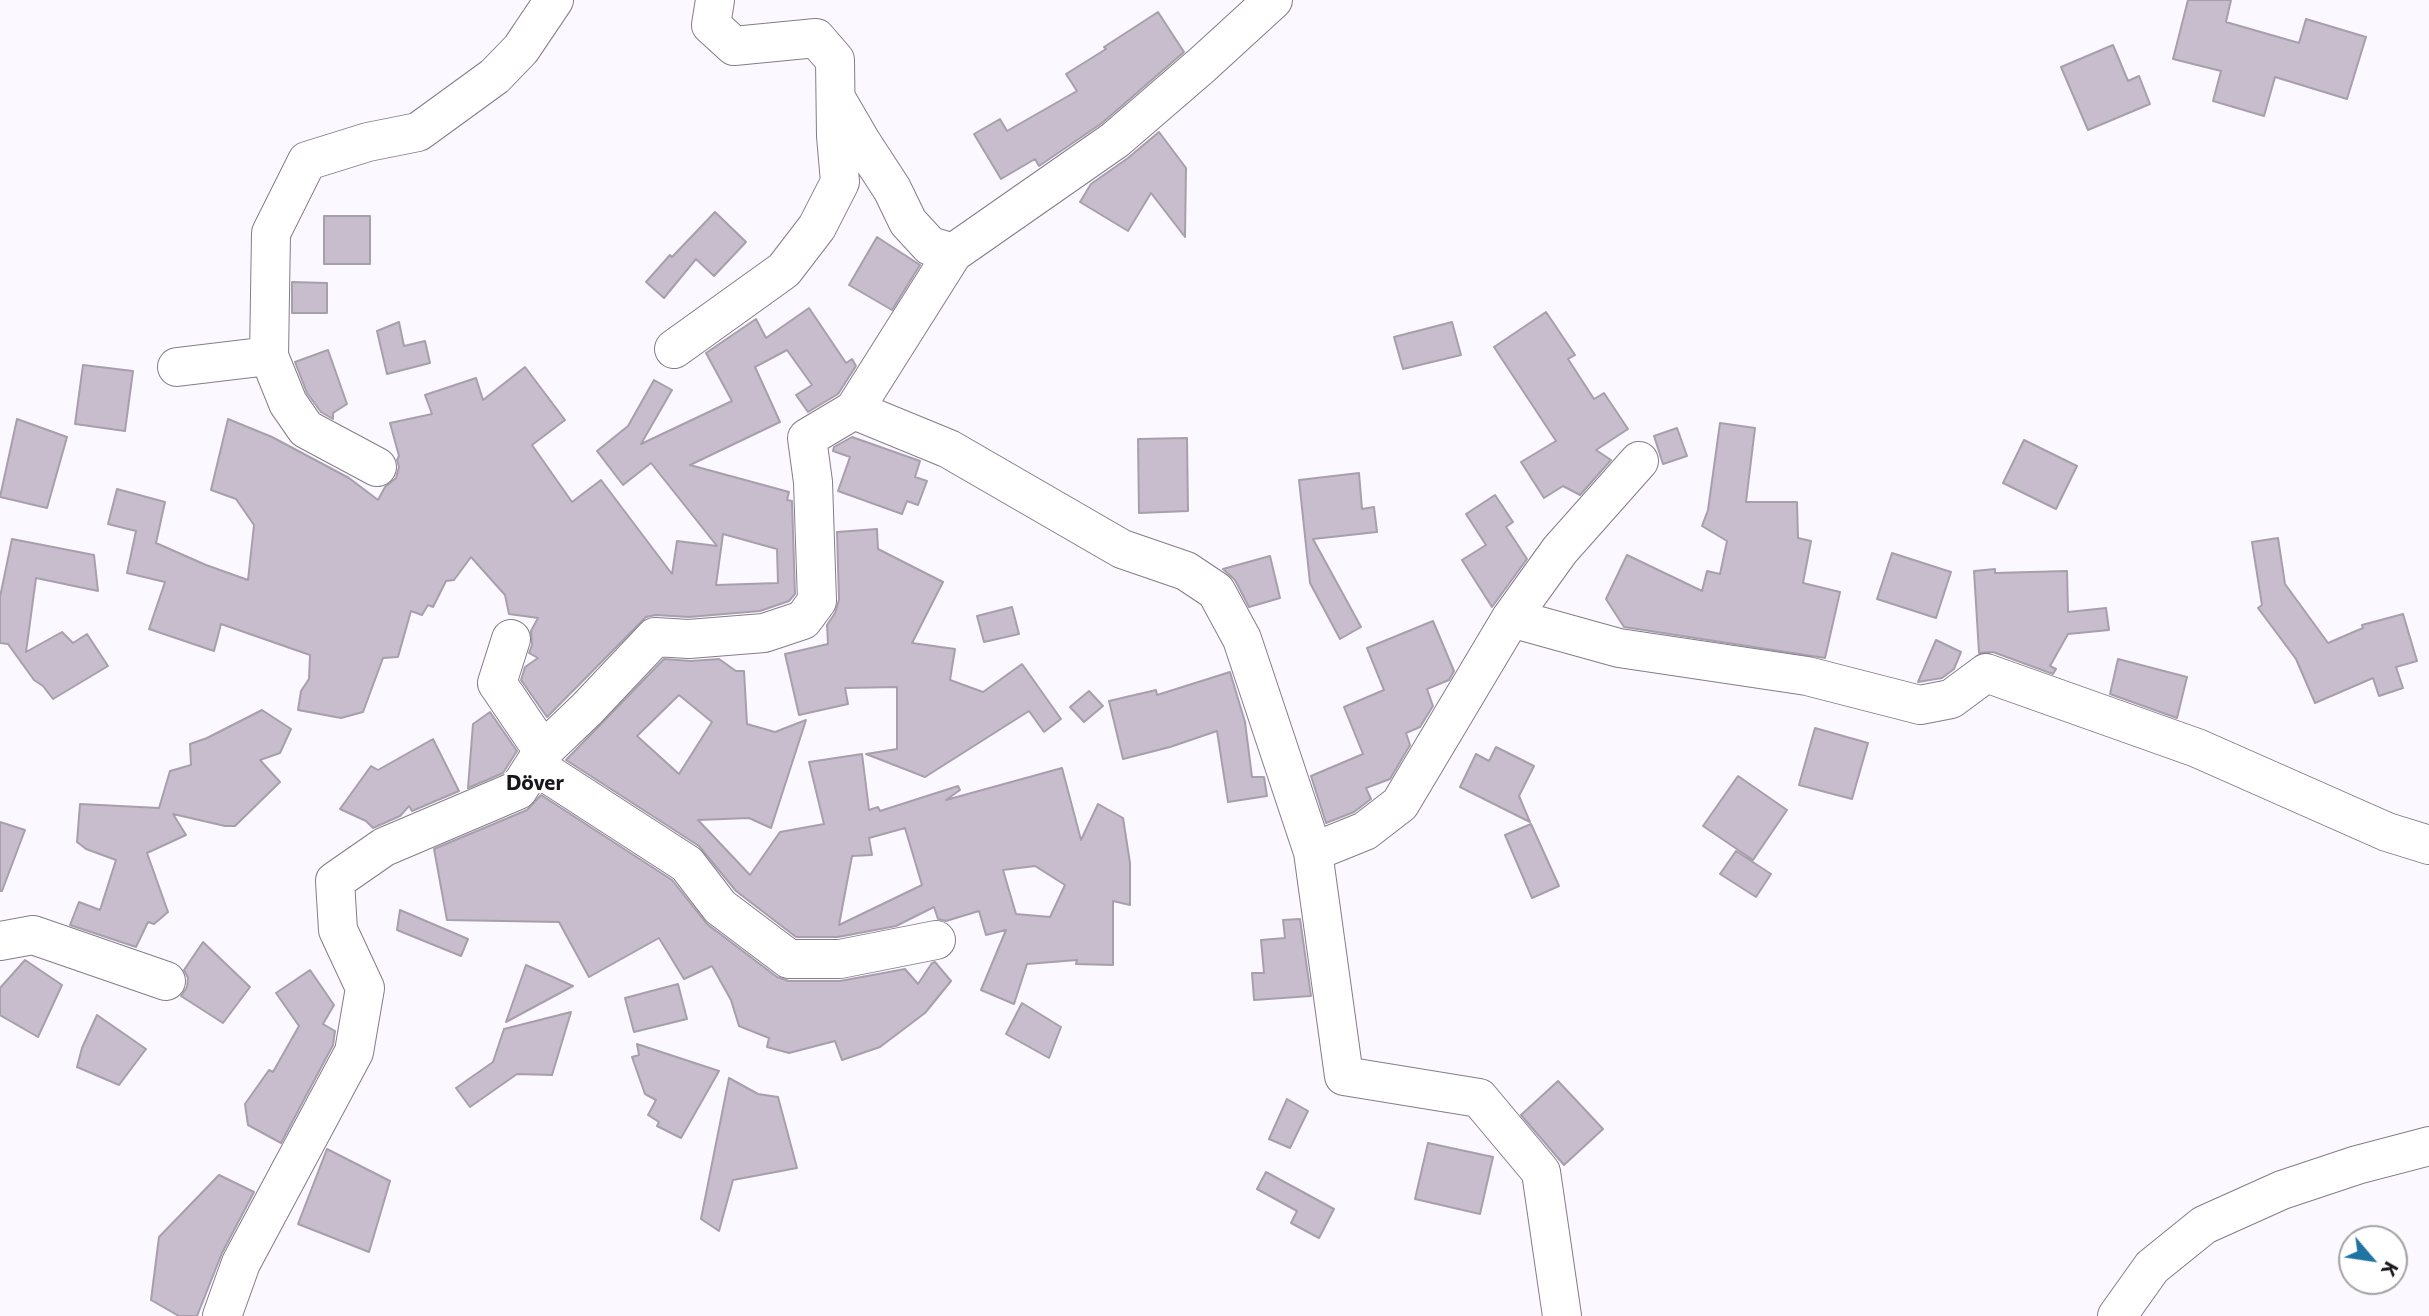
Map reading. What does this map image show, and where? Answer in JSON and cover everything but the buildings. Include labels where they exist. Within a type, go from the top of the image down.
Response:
[{"type":"street","points":[[377,467],[306,429],[288,403],[269,356],[271,233],[307,161],[368,142],[418,132],[495,76],[521,49],[554,0]]},
{"type":"street","points":[[674,349],[784,270],[817,227],[839,182],[835,60],[816,38],[734,46],[711,25],[715,0]]},
{"type":"street","points":[[222,1316],[241,1263],[354,1052],[365,988],[338,930],[335,881],[384,847],[518,790],[539,758],[655,637],[689,639],[764,633],[803,620],[817,601],[813,482],[807,438],[854,410],[953,253],[1115,140],[1273,0]]},
{"type":"street","points":[[836,98],[891,188],[908,222],[930,246],[953,253]]},
{"type":"street","points":[[177,367],[269,356]]},
{"type":"street","points":[[854,410],[949,449],[1122,549],[1186,570],[1216,591],[1242,639],[1313,852],[1344,1076],[1479,1098],[1542,1172],[1562,1316]]},
{"type":"street","points":[[1313,852],[1365,831],[1400,804],[1511,618],[1560,550],[1639,461]]},
{"type":"street","points":[[1511,618],[1619,648],[1807,676],[1920,705],[1951,699],[1986,673],[2197,748],[2387,832],[2429,845]]},
{"type":"street","points":[[511,639],[497,683],[539,758],[687,864],[720,907],[789,959],[840,959],[936,940]]},
{"type":"street","points":[[0,941],[33,935],[166,981]]},
{"type":"street","points":[[2117,1316],[2152,1267],[2204,1225],[2282,1190],[2357,1165],[2429,1146]]},
{"type":"district","name":"Döver","points":[[535,783]]}]
